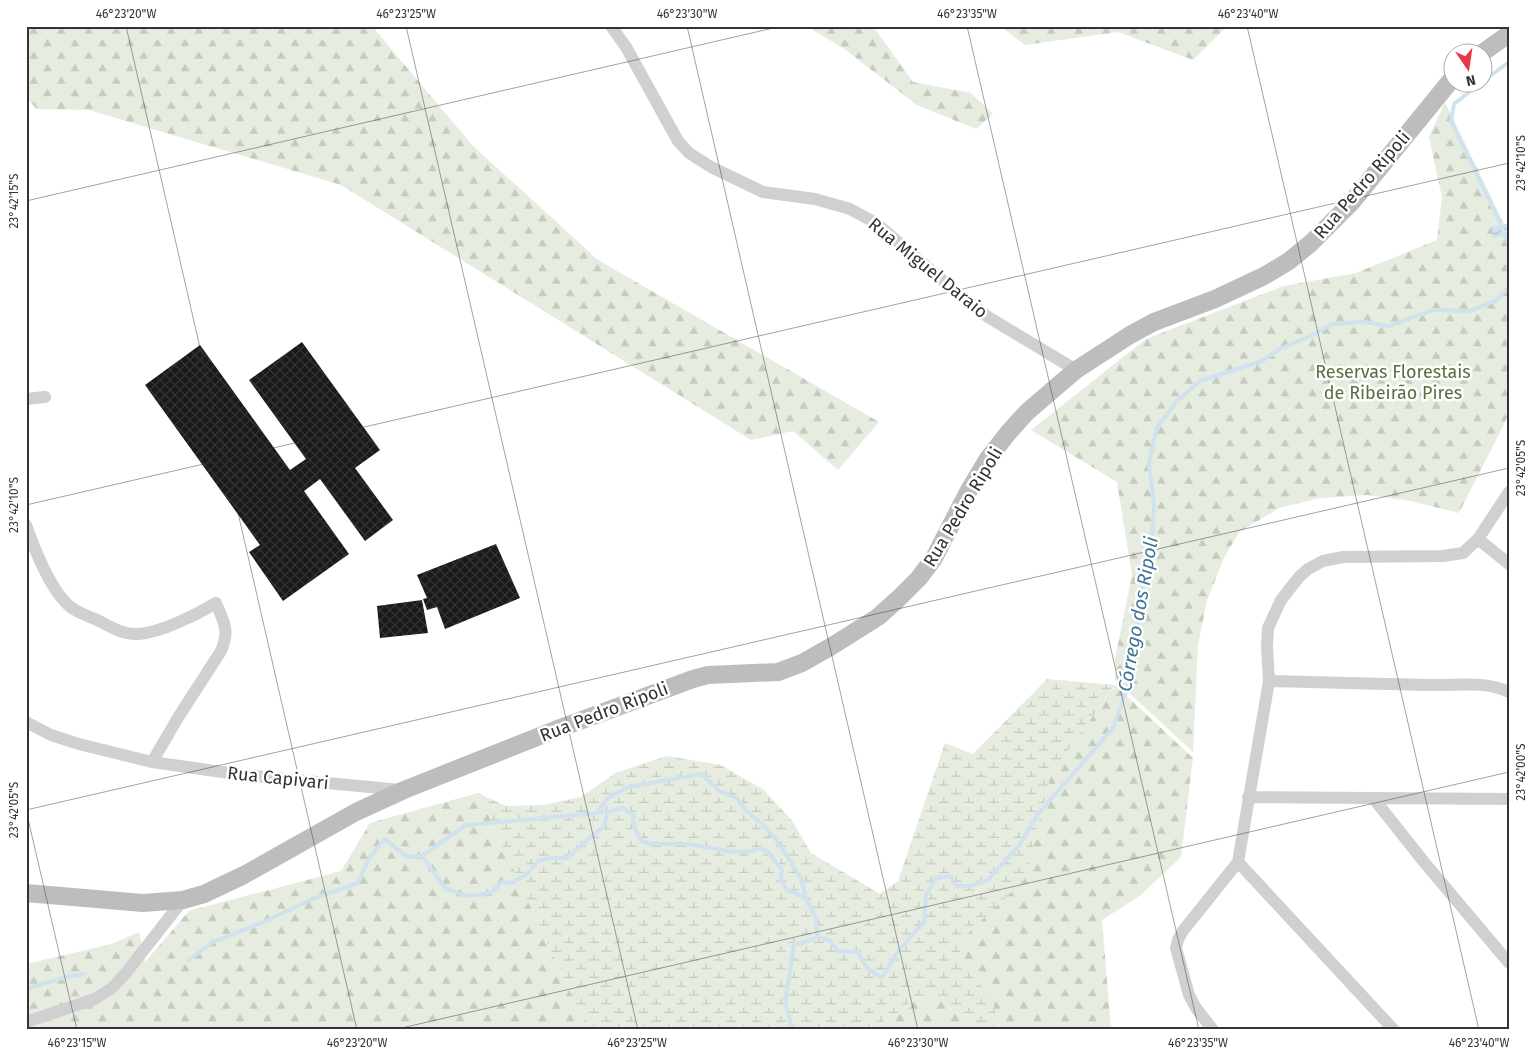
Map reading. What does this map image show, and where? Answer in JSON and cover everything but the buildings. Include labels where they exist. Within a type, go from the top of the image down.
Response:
[{"type":"street","name":"Rua Miguel Daraio","points":[[611,26],[626,47],[678,141],[689,153],[711,167],[763,192],[815,199],[850,209],[876,223],[988,317],[1076,370]]},
{"type":"street","points":[[1492,46],[1509,34]]},
{"type":"street","name":"Rua Pedro Ripoli","points":[[26,893],[142,903],[183,900],[204,894],[244,876],[356,812],[404,790],[555,730],[708,675],[778,672],[832,646],[878,617],[919,578],[934,558],[987,460],[1027,412],[1076,370],[1130,335],[1154,322],[1215,299],[1264,276],[1289,261],[1311,243],[1351,203],[1442,91]]},
{"type":"street","points":[[26,399],[45,397]]},
{"type":"street","points":[[1213,1030],[1196,1008],[1189,995],[1176,948],[1182,932],[1238,862],[1269,681],[1268,628],[1281,600],[1299,577],[1308,569],[1323,561],[1343,557],[1443,556],[1463,552],[1478,539],[1509,492]]},
{"type":"street","points":[[26,525],[33,544],[62,599],[72,608],[113,628],[127,633],[152,632],[192,617],[216,603],[227,631],[221,651],[152,762]]},
{"type":"street","points":[[1478,539],[1509,564]]},
{"type":"street","points":[[1269,681],[1431,685],[1484,684],[1509,692]]},
{"type":"street","name":"Rua Capivari","points":[[26,722],[51,735],[78,744],[152,762],[243,775],[404,790]]},
{"type":"street","points":[[1248,797],[1508,799]]},
{"type":"street","points":[[1374,799],[1509,963]]},
{"type":"street","points":[[1238,862],[1394,1030]]},
{"type":"street","points":[[26,1022],[95,999],[112,988],[183,900]]},
{"type":"green space","points":[[26,26],[372,26],[472,145],[598,260],[879,422],[838,470],[793,431],[751,440],[341,185],[89,110],[37,109],[26,98]]},
{"type":"green space","points":[[806,26],[873,26],[913,82],[971,93],[993,114],[976,129],[917,105],[843,48]]},
{"type":"green space","points":[[1000,26],[1227,26],[1193,60],[1118,32],[1025,45]]},
{"type":"green space","name":"Reservas Florestais de Ribeirão Pires","points":[[1445,102],[1509,234],[1509,414],[1459,513],[1411,501],[1367,495],[1320,498],[1279,508],[1239,532],[1224,558],[1207,600],[1198,645],[1193,752],[1115,680],[1115,659],[1132,575],[1117,482],[1031,430],[1146,339],[1284,286],[1356,273],[1437,240],[1442,197],[1429,137]]},
{"type":"green space","points":[[1047,679],[1115,685],[1050,776],[1024,880],[964,937],[958,962],[993,998],[996,1018],[994,1030],[976,1030],[934,997],[916,996],[895,1017],[877,1024],[870,1030],[588,1030],[478,793],[506,806],[543,805],[581,797],[615,773],[667,756],[721,765],[764,790],[793,822],[811,853],[880,894],[898,881],[945,743],[973,754]]},
{"type":"green space","points":[[1115,685],[1193,758],[1181,857],[1141,895],[1102,920],[1111,1030],[994,1030],[996,1018],[958,962],[964,937],[1038,828],[1050,776]]},
{"type":"green space","points":[[478,793],[588,1030],[26,1030],[26,964],[112,944],[139,932],[145,962],[189,911],[341,871],[370,823]]},
{"type":"green space","points":[[916,996],[934,997],[976,1030],[870,1030],[877,1024],[895,1017]]},
{"type":"water","points":[[1509,223],[1509,235],[1493,238],[1491,227]]},
{"type":"waterway","name":"Córrego dos Ripoli","points":[[1492,75],[1509,62]]},
{"type":"waterway","name":"Córrego dos Ripoli","points":[[1469,92],[1454,104],[1451,121],[1509,244]]},
{"type":"waterway","name":"Córrego dos Ripoli","points":[[189,960],[213,942],[264,922],[310,900],[358,883],[368,860],[385,839],[407,857],[422,856],[466,825],[608,812],[623,808],[633,814],[635,829],[643,842],[686,844],[733,852],[751,851],[760,848],[768,852],[782,870],[781,880],[787,890],[806,898],[816,918],[817,937],[829,940],[838,951],[858,952],[867,968],[882,978],[899,950],[924,922],[926,895],[936,878],[951,876],[956,886],[970,886],[988,880],[1020,844],[1038,814],[1113,728],[1130,681],[1145,570],[1152,539],[1154,505],[1149,463],[1157,428],[1176,402],[1200,381],[1262,361],[1280,349],[1333,324],[1364,322],[1389,326],[1433,310],[1470,311],[1497,300],[1509,287]]},
{"type":"waterway","name":"Córrego dos Ripoli","points":[[597,813],[608,798],[628,787],[702,774],[719,791],[737,798],[748,813],[775,838],[801,878],[806,898]]},
{"type":"waterway","name":"Córrego dos Ripoli","points":[[422,856],[446,889],[467,896],[491,893],[502,882],[512,883],[528,873],[538,861],[552,858],[567,858],[604,826],[608,812]]},
{"type":"waterway","points":[[790,1030],[791,1023],[785,1003],[794,944],[806,942],[817,937]]},
{"type":"waterway","name":"Córrego dos Ripoli","points":[[26,989],[83,974]]}]
